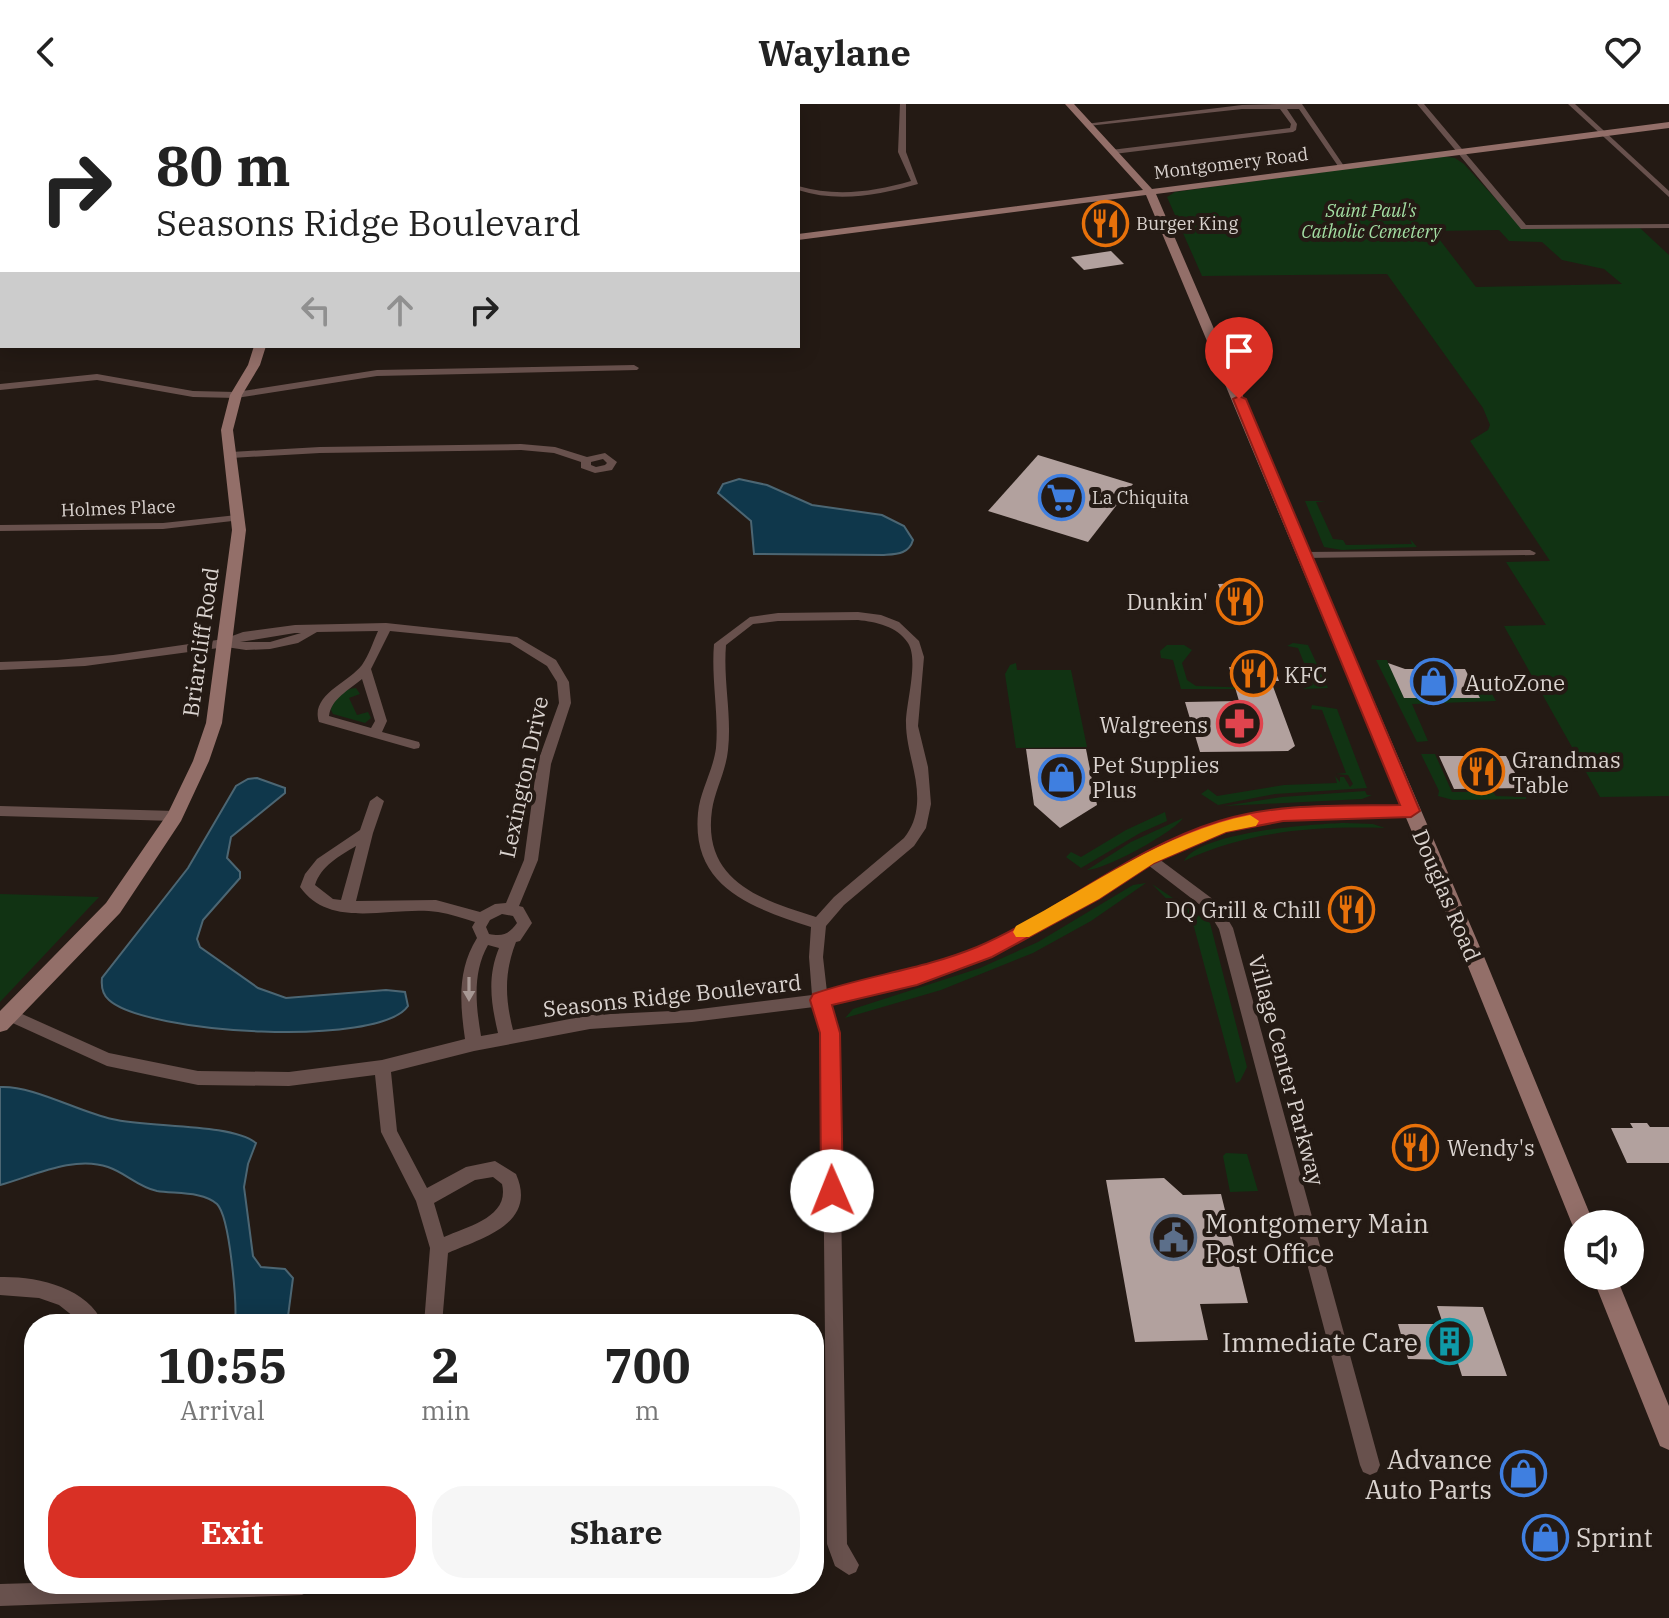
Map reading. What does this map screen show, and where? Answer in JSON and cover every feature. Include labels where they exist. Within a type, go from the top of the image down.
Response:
[{"type":"street","points":[[800,190],[846,194],[915,182],[902,152],[903,104]]},
{"type":"street","name":"Douglas Road","points":[[1069,104],[1150,192],[1577,1210]]},
{"type":"street","points":[[1420,104],[1524,227],[1669,226]]},
{"type":"street","points":[[1571,104],[1669,195]]},
{"type":"street","points":[[1114,152],[1293,130],[1294,124],[1281,106]]},
{"type":"street","points":[[1088,124],[1230,108],[1300,106],[1343,167]]},
{"type":"street","name":"Montgomery Road","points":[[800,237],[1669,125]]},
{"type":"street","name":"Briarcliff Road","points":[[5,1019],[113,908],[175,816],[201,761],[214,723],[239,530],[227,430],[236,395],[254,365],[259,348]]},
{"type":"street","points":[[0,387],[97,377],[193,394],[236,395],[377,373],[634,368]]},
{"type":"street","points":[[231,455],[320,450],[521,447],[555,450],[587,460]]},
{"type":"street","name":"Holmes Place","points":[[0,528],[163,526],[237,518]]},
{"type":"street","points":[[1304,555],[1530,553]]},
{"type":"street","points":[[819,924],[760,905],[727,885],[710,860],[705,813],[722,748],[720,644],[733,631],[750,621],[778,617],[858,616],[881,619],[899,627],[913,641],[918,657],[912,726],[921,767],[923,813],[919,828],[909,842],[839,901],[819,924],[816,957],[820,1000],[830,1033],[837,1544],[842,1559],[849,1565]]},
{"type":"street","points":[[386,627],[365,669],[325,705],[321,714],[323,719],[414,745]]},
{"type":"street","name":"Lexington Drive","points":[[0,666],[42,666],[226,643],[241,648],[298,639],[312,631],[386,627],[513,640],[552,663],[563,682],[565,703],[544,764],[531,860],[511,908]]},
{"type":"street","points":[[365,669],[381,721],[375,734]]},
{"type":"street","points":[[347,907],[377,801]]},
{"type":"street","points":[[0,811],[175,816]]},
{"type":"street","name":"Seasons Ridge Boulevard","points":[[5,1019],[107,1059],[198,1078],[289,1079],[382,1067],[474,1044],[590,1022],[692,1016],[820,1000],[917,977],[985,952],[1092,894],[1148,858],[1222,827],[1283,814],[1411,811]]},
{"type":"street","points":[[366,833],[318,866],[308,876],[307,887],[329,904],[347,907],[436,906],[483,918]]},
{"type":"street","name":"Village Center Parkway","points":[[1148,858],[1213,907],[1226,928],[1370,1465]]},
{"type":"street","points":[[511,908],[521,912],[525,923],[520,933],[510,940],[496,942],[484,938],[479,927],[483,918],[493,910],[511,908]]},
{"type":"street","points":[[474,1044],[469,972],[484,938]]},
{"type":"street","points":[[507,1038],[496,987],[510,940]]},
{"type":"street","points":[[382,1067],[389,1132],[424,1199],[439,1248],[434,1314]]},
{"type":"street","points":[[424,1199],[472,1173],[495,1169],[510,1180],[513,1193],[509,1211],[495,1223],[439,1248]]},
{"type":"street","points":[[0,1286],[17,1284],[60,1295],[82,1314]]},
{"type":"street","points":[[1610,1290],[1669,1437]]},
{"type":"street","points":[[0,1595],[24,1591]]},
{"type":"green space","name":"Saint Paul's Catholic Cemetery","points":[[1441,156],[1455,158],[1464,164],[1523,229],[1640,228],[1669,255],[1669,796],[1600,797],[1504,626],[1546,625],[1506,562],[1550,561],[1470,441],[1488,430],[1490,425],[1483,408],[1387,274],[1202,276],[1167,197],[1175,192]],"holes":[[[1499,230],[1509,241],[1542,242],[1562,260],[1604,269],[1622,284],[1476,287],[1433,231]]]},
{"type":"green space","points":[[1305,501],[1326,501],[1316,502],[1333,539],[1343,540],[1346,545],[1412,544],[1410,539],[1417,547],[1342,550],[1324,547]]},
{"type":"green space","points":[[1293,643],[1308,645],[1328,688],[1303,689],[1313,685],[1298,648],[1287,646]]},
{"type":"green space","points":[[1167,645],[1184,645],[1192,650],[1182,663],[1187,680],[1196,686],[1285,689],[1181,689],[1173,660],[1161,658],[1160,651]]},
{"type":"green space","points":[[1376,660],[1387,660],[1404,698],[1479,698],[1478,694],[1492,694],[1496,701],[1412,704],[1428,741],[1417,742]]},
{"type":"green space","points":[[1016,663],[1017,670],[1071,670],[1087,747],[1016,748],[1005,674],[1010,665]]},
{"type":"green space","points":[[356,688],[360,694],[349,698],[357,715],[368,712],[371,718],[365,723],[333,714],[331,710],[340,695]]},
{"type":"green space","points":[[1312,705],[1337,709],[1367,788],[1275,794],[1218,805],[1201,794],[1208,789],[1217,796],[1284,785],[1337,783],[1335,776],[1340,782],[1340,777],[1344,777],[1350,787],[1353,784],[1348,775],[1336,774],[1346,773],[1322,710],[1311,709]]},
{"type":"green space","points":[[1421,754],[1435,754],[1452,792],[1493,792],[1496,796],[1526,799],[1453,800],[1438,796],[1439,791]]},
{"type":"green space","points":[[1365,791],[1367,795],[1372,795],[1362,799],[1224,806],[1282,797]]},
{"type":"green space","points":[[1165,812],[1167,821],[1140,833],[1081,868],[1066,857],[1071,852],[1081,857],[1126,830]]},
{"type":"green space","points":[[1183,818],[1138,850],[1087,870],[1131,842]]},
{"type":"green space","points":[[1344,823],[1373,824],[1385,828],[1282,832],[1233,843],[1184,861],[1194,851],[1233,836]]},
{"type":"green space","points":[[1146,883],[1091,921],[1033,953],[941,990],[845,1018],[853,1009],[980,968],[1038,942],[1133,885]]},
{"type":"green space","points":[[1152,884],[1210,923],[1247,1067],[1236,1083],[1194,927]]},
{"type":"green space","points":[[0,894],[99,897],[0,1002]]},
{"type":"green space","points":[[1226,1153],[1247,1154],[1258,1191],[1230,1192],[1223,1156]]},
{"type":"water","points":[[739,479],[767,485],[812,505],[882,515],[904,526],[913,540],[905,551],[889,555],[754,554],[751,521],[718,493],[723,484]]},
{"type":"water","points":[[257,778],[285,788],[285,793],[231,837],[227,858],[240,872],[240,878],[203,920],[197,939],[200,947],[258,988],[286,998],[386,990],[405,992],[408,1006],[388,1019],[354,1028],[310,1032],[212,1028],[131,1012],[105,995],[102,978],[188,868],[236,786]]},
{"type":"water","points":[[0,1087],[41,1094],[112,1119],[209,1129],[244,1137],[256,1143],[244,1187],[253,1256],[261,1267],[285,1269],[293,1278],[288,1314],[235,1314],[226,1225],[222,1212],[211,1200],[150,1189],[108,1167],[81,1163],[0,1185]]},
{"type":"building","points":[[1111,251],[1124,264],[1084,270],[1071,257]]},
{"type":"building","name":"La Chiquita","points":[[1038,455],[1133,484],[1088,542],[988,511]]},
{"type":"building","name":"Dunkin'","points":[[1247,583],[1256,607],[1227,607],[1218,584]]},
{"type":"building","name":"AutoZone","points":[[1388,663],[1405,669],[1465,669],[1480,698],[1404,698]]},
{"type":"building","name":"Walgreens","points":[[1229,667],[1274,667],[1279,681],[1271,681],[1295,746],[1288,751],[1200,752],[1185,702],[1239,701]]},
{"type":"building","name":"Pet Supplies Plus","points":[[1026,749],[1086,749],[1097,805],[1060,828],[1034,805]]},
{"type":"building","name":"Grandmas Table","points":[[1439,756],[1506,756],[1523,788],[1454,789]]},
{"type":"building","points":[[1630,1123],[1669,1127],[1669,1163],[1627,1163],[1611,1128],[1633,1128]]},
{"type":"building","name":"Montgomery Main Post Office","points":[[1164,1178],[1183,1195],[1221,1194],[1248,1303],[1200,1304],[1208,1340],[1135,1342],[1106,1180]]},
{"type":"building","name":"Immediate Care","points":[[1437,1306],[1483,1307],[1507,1376],[1462,1376],[1457,1360],[1408,1359],[1398,1324],[1443,1324]]},
{"type":"slow traffic","points":[[1023,932],[1092,894],[1148,858],[1222,827],[1250,821]]},
{"type":"place","name":"Burger King","points":[[1105,223]]},
{"type":"place","name":"La Chiquita","points":[[1061,497]]},
{"type":"place","name":"Dunkin'","points":[[1239,601]]},
{"type":"place","name":"KFC","points":[[1253,674]]},
{"type":"place","name":"AutoZone","points":[[1434,682]]},
{"type":"place","name":"Walgreens","points":[[1239,724]]},
{"type":"place","name":"Grandmas Table","points":[[1481,772]]},
{"type":"place","name":"Pet Supplies Plus","points":[[1061,777]]},
{"type":"place","name":"DQ Grill & Chill","points":[[1352,909]]},
{"type":"place","name":"Wendy's","points":[[1416,1147]]},
{"type":"place","name":"Montgomery Main Post Office","points":[[1174,1238]]},
{"type":"place","name":"Immediate Care","points":[[1449,1342]]},
{"type":"place","name":"Advance Auto Parts","points":[[1523,1474]]},
{"type":"place","name":"Sprint","points":[[1545,1537]]},
{"type":"route","points":[[832,1191],[830,1033],[820,1000],[917,977],[985,952],[1092,894],[1148,858],[1222,827],[1283,814],[1411,811],[1239,399]]}]
